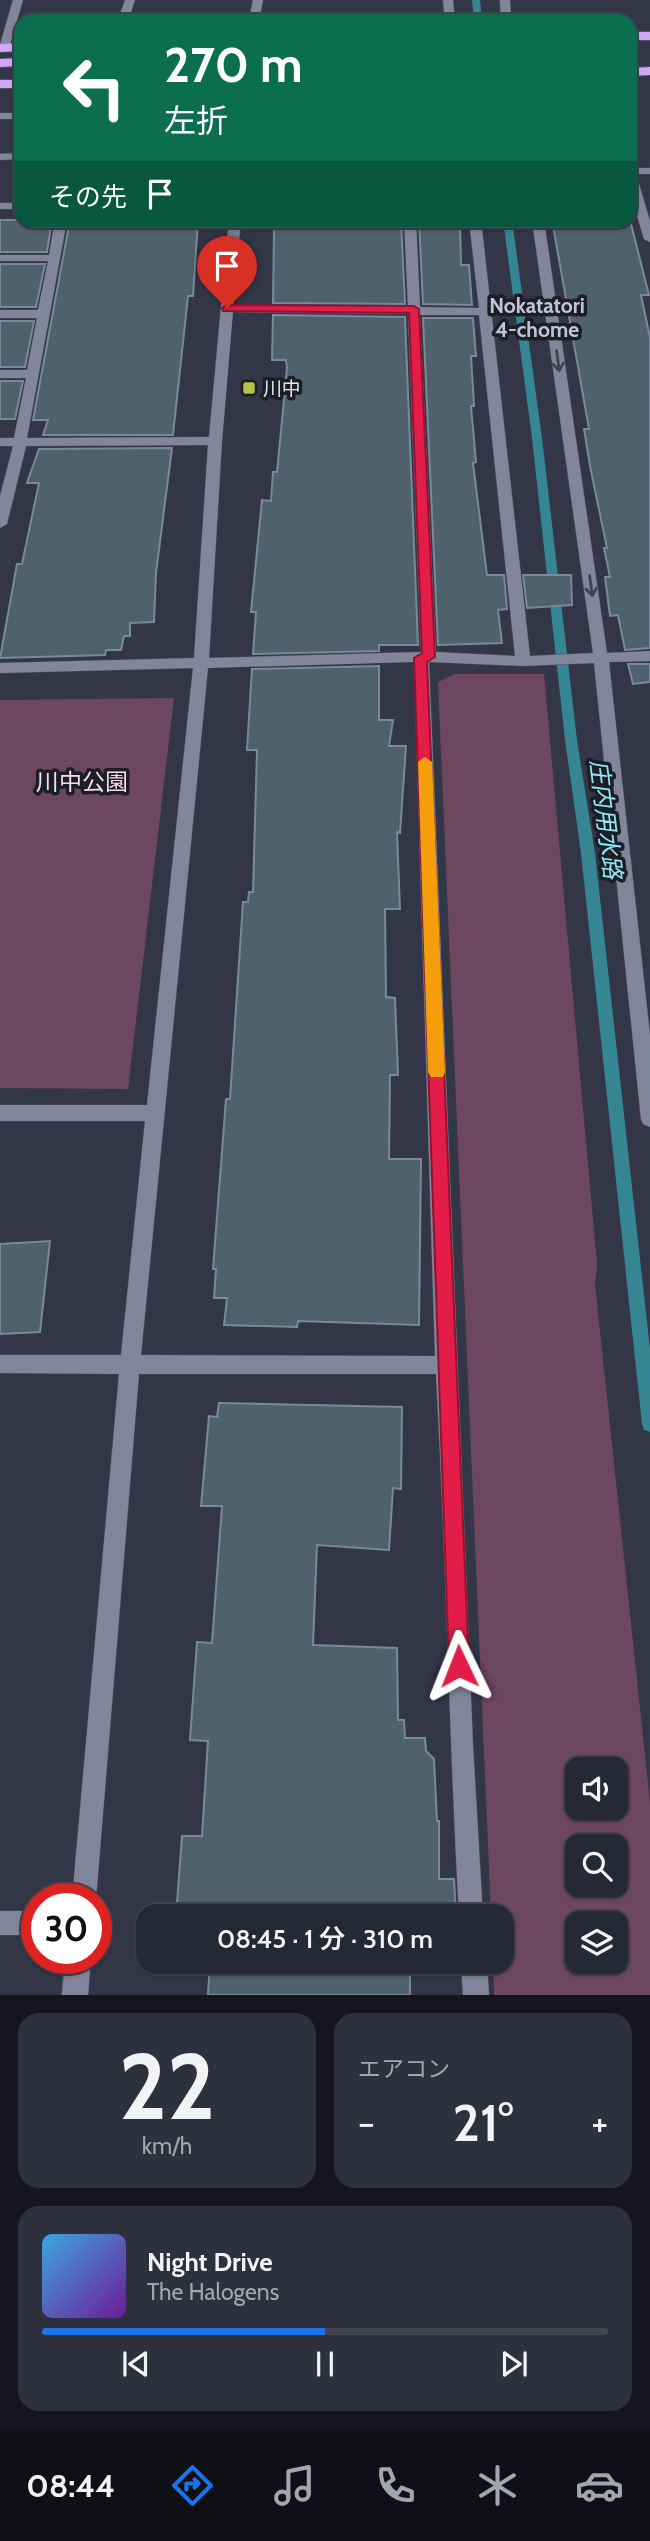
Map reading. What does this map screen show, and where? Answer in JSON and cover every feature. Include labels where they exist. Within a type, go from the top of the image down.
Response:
[{"type":"street","points":[[2,48],[18,0]]},
{"type":"street","points":[[637,195],[650,239]]},
{"type":"street","points":[[0,524],[20,442],[60,228]]},
{"type":"street","points":[[85,1883],[130,1363],[201,662],[215,441],[234,228]]},
{"type":"street","points":[[410,228],[446,1365],[470,1904]]},
{"type":"street","points":[[476,228],[529,661]]},
{"type":"street","points":[[539,228],[601,659],[650,1119]]},
{"type":"street","points":[[0,258],[54,258]]},
{"type":"street","points":[[227,308],[414,309],[487,313]]},
{"type":"street","points":[[0,314],[43,314]]},
{"type":"street","points":[[0,374],[31,374]]},
{"type":"street","points":[[0,442],[215,441]]},
{"type":"street","points":[[0,668],[425,658],[529,661],[650,656]]},
{"type":"street","points":[[0,1113],[156,1112]]},
{"type":"street","points":[[0,1364],[446,1365]]},
{"type":"street","points":[[0,1923],[21,1923]]},
{"type":"street","points":[[75,1995],[77,1974]]},
{"type":"street","points":[[475,1974],[476,1995]]},
{"type":"green space","points":[[455,674],[544,674],[597,1264],[595,1284],[650,1802],[650,1995],[494,1995],[493,1974],[514,1974],[514,1904],[490,1904],[438,682]]},
{"type":"green space","name":"川中公園","points":[[174,698],[128,1089],[0,1088],[0,700]]},
{"type":"building","points":[[0,220],[14,220],[14,228],[51,228],[47,252],[0,252]]},
{"type":"building","points":[[69,228],[197,228],[193,296],[188,296],[173,435],[43,435],[48,420],[33,420]]},
{"type":"building","points":[[274,228],[401,228],[405,304],[273,303]]},
{"type":"building","points":[[419,228],[460,228],[461,265],[469,265],[472,305],[423,304]]},
{"type":"building","points":[[553,228],[632,228],[649,295],[641,295],[650,338],[650,648],[625,650],[618,615],[610,616],[605,577],[610,577],[604,548],[607,548],[584,429],[589,429]]},
{"type":"building","points":[[0,264],[45,264],[36,307],[0,307]]},
{"type":"building","points":[[273,315],[405,317],[418,645],[379,645],[379,651],[253,654],[256,612],[251,612],[262,500],[271,501],[273,472],[277,472],[287,368],[286,360],[272,360]]},
{"type":"building","points":[[423,318],[473,318],[476,356],[471,356],[474,406],[471,406],[476,462],[473,463],[487,575],[504,575],[507,609],[498,610],[502,643],[438,645]]},
{"type":"building","points":[[0,321],[34,321],[25,367],[0,367]]},
{"type":"building","points":[[0,381],[23,381],[15,419],[0,419]]},
{"type":"building","points":[[172,448],[156,573],[154,622],[130,623],[130,636],[124,636],[121,650],[106,650],[105,655],[0,658],[17,564],[22,564],[39,483],[27,483],[39,449]]},
{"type":"building","points":[[523,575],[571,575],[572,605],[527,608]]},
{"type":"building","points":[[628,664],[650,664],[650,682],[633,684]]},
{"type":"building","points":[[379,666],[379,720],[393,720],[389,746],[406,746],[400,833],[397,832],[400,909],[385,909],[386,997],[395,998],[398,1075],[390,1075],[389,1159],[421,1159],[419,1325],[298,1321],[297,1327],[224,1325],[227,1298],[214,1298],[216,1269],[213,1269],[226,1099],[230,1099],[243,902],[248,902],[249,892],[253,892],[257,750],[247,750],[252,669]]},
{"type":"building","points":[[50,1241],[40,1332],[0,1334],[0,1244]]},
{"type":"building","points":[[219,1403],[402,1407],[401,1489],[393,1488],[389,1550],[317,1545],[313,1645],[397,1648],[398,1720],[404,1720],[405,1738],[425,1738],[426,1751],[434,1759],[439,1821],[439,1879],[454,1879],[455,1904],[177,1904],[182,1836],[202,1836],[208,1741],[190,1740],[197,1642],[212,1643],[222,1506],[201,1506],[209,1416],[217,1417]]},
{"type":"building","points":[[209,1974],[410,1974],[410,1995],[208,1995]]},
{"type":"waterway","name":"庄内用水路","points":[[476,0],[477,14]]},
{"type":"waterway","name":"庄内用水路","points":[[508,228],[537,438],[571,740],[588,853],[650,1424]]},
{"type":"slow traffic","points":[[425,762],[437,1072]]},
{"type":"place","name":"川中","points":[[249,388]]},
{"type":"district","name":"Nokatatori 4-chome","points":[[537,317]]},
{"type":"route","points":[[227,308],[414,309],[429,657],[421,658],[459,1666]]}]
